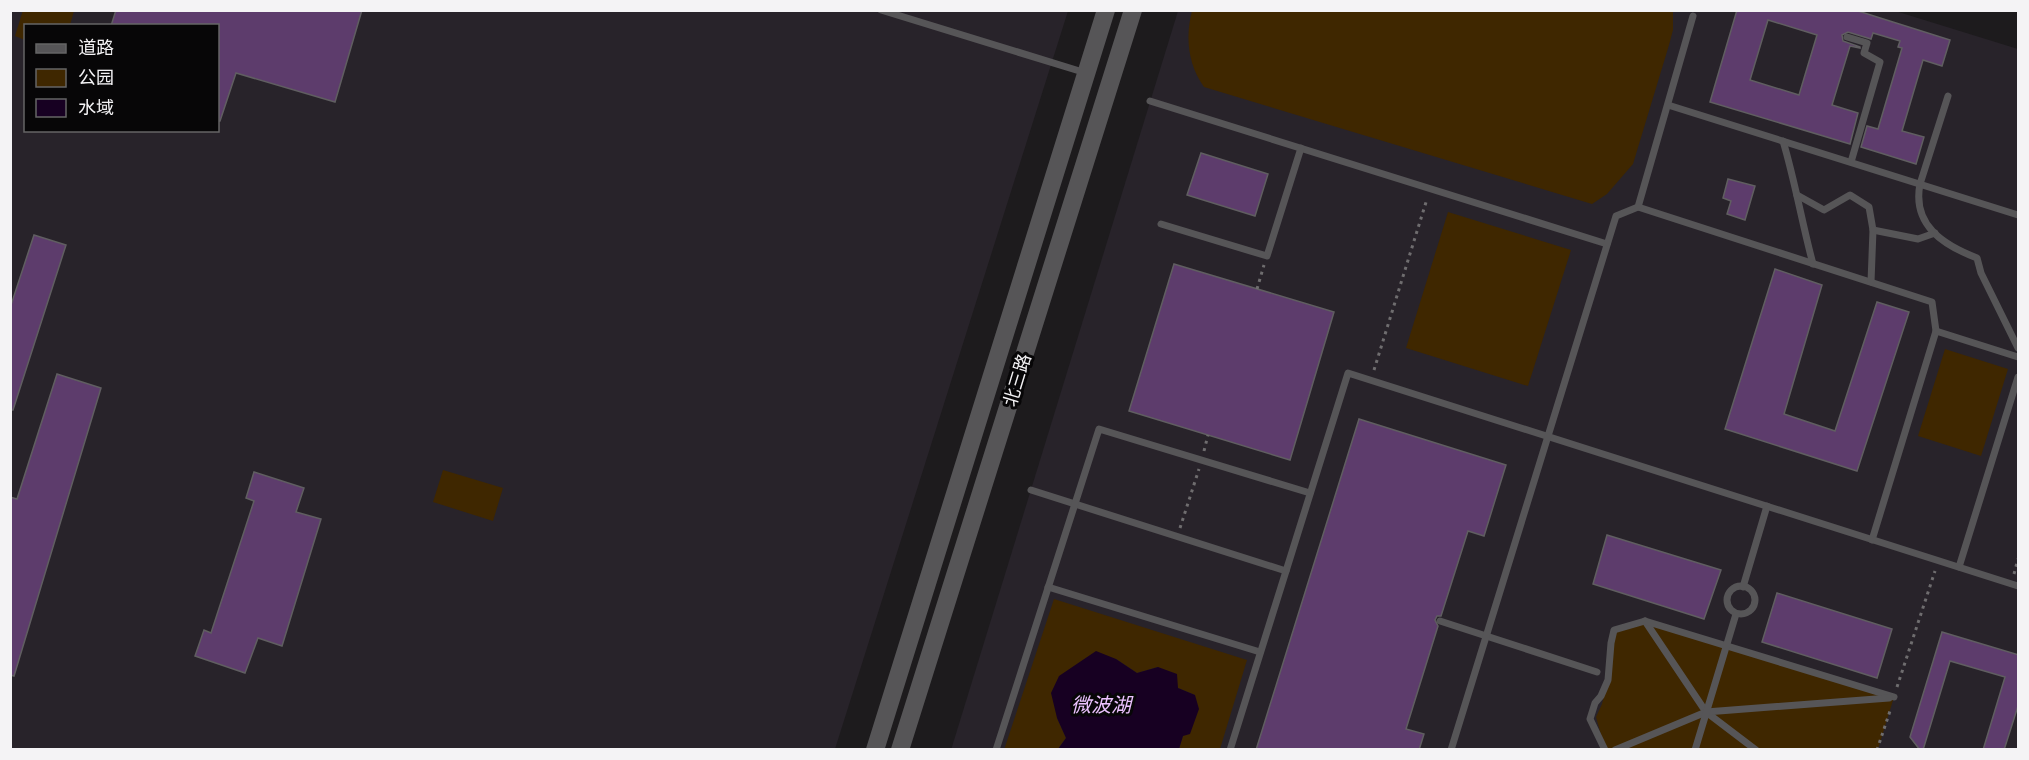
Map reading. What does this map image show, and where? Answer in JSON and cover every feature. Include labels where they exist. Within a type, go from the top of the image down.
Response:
[{"type":"main road","name":"北三路","points":[[875,750],[1106,10]]},
{"type":"main road","name":"北三路","points":[[900,750],[1133,10]]},
{"type":"lane","points":[[881,10],[1086,73]]},
{"type":"lane","points":[[1638,207],[1693,16]]},
{"type":"lane","points":[[1847,37],[1867,43],[1864,53],[1880,62],[1851,162]]},
{"type":"lane","points":[[1948,96],[1920,184],[1917,198],[1920,213],[1942,242],[1977,258],[1981,273],[2019,348]]},
{"type":"lane","points":[[1150,101],[1607,244]]},
{"type":"lane","points":[[1668,105],[2019,215]]},
{"type":"lane","points":[[1783,141],[1794,178],[1802,223],[1813,264]]},
{"type":"lane","points":[[1161,224],[1267,256],[1301,148]]},
{"type":"lane","points":[[1797,195],[1824,210],[1850,195],[1869,207],[1873,230],[1871,282]]},
{"type":"lane","points":[[1451,750],[1616,216],[1638,207],[1932,302],[1936,331],[1872,540]]},
{"type":"lane","points":[[1873,230],[1918,239],[1935,233]]},
{"type":"lane","points":[[1936,331],[2019,357]]},
{"type":"lane","points":[[1230,750],[1348,373],[2015,585]]},
{"type":"lane","points":[[1959,567],[2019,377]]},
{"type":"lane","points":[[996,750],[1099,429],[1310,493]]},
{"type":"lane","points":[[1031,490],[1286,571]]},
{"type":"lane","points":[[1743,587],[1767,506]]},
{"type":"lane","points":[[1048,587],[1260,652]]},
{"type":"lane","points":[[1743,587],[1752,592],[1755,602],[1746,614],[1736,614],[1728,605],[1728,597],[1732,590],[1743,587]]},
{"type":"lane","points":[[1695,750],[1736,614]]},
{"type":"lane","points":[[1440,621],[1597,672]]},
{"type":"lane","points":[[1605,750],[1590,719],[1595,703],[1608,680],[1614,630],[1645,621],[1894,697]]},
{"type":"lane","points":[[1645,621],[1706,712],[1756,750]]},
{"type":"lane","points":[[1615,750],[1706,712],[1894,697]]},
{"type":"path","points":[[1371,380],[1430,189]]},
{"type":"path","points":[[1257,288],[1267,256]]},
{"type":"path","points":[[1178,536],[1208,435]]},
{"type":"path","points":[[2015,585],[2019,559]]},
{"type":"path","points":[[1877,750],[1938,561]]},
{"type":"shaded area","points":[[1892,10],[2018,49],[2018,749],[951,750],[1178,11]]},
{"type":"shaded area","points":[[10,11],[1068,11],[835,749],[11,749]]},
{"type":"green space","points":[[23,10],[74,10],[70,24],[24,24],[24,40],[15,36]]},
{"type":"green space","points":[[1673,10],[1673,30],[1633,164],[1607,194],[1592,204],[1204,87],[1194,70],[1189,50],[1192,11]]},
{"type":"green space","points":[[1448,212],[1571,250],[1528,386],[1406,348]]},
{"type":"green space","points":[[1945,349],[2008,369],[1981,456],[1918,436]]},
{"type":"green space","points":[[443,470],[503,488],[493,521],[433,502]]},
{"type":"green space","points":[[1054,599],[1247,660],[1220,749],[1179,749],[1195,695],[1178,688],[1158,667],[1137,673],[1116,659],[1057,718],[1066,738],[1058,749],[1004,750]]},
{"type":"green space","points":[[1645,621],[1894,697],[1878,749],[1605,749],[1596,717],[1608,680],[1614,630]]},
{"type":"water","name":"微波湖","points":[[1096,651],[1116,659],[1137,673],[1158,667],[1177,674],[1178,688],[1195,695],[1199,709],[1190,734],[1183,736],[1179,749],[1058,749],[1066,738],[1057,718],[1051,693],[1059,676]]},
{"type":"building","points":[[116,10],[362,10],[335,102],[236,73],[220,121],[219,24],[112,24]]},
{"type":"building","points":[[1737,10],[1855,10],[1950,40],[1942,66],[1923,60],[1902,131],[1924,137],[1916,164],[1861,147],[1867,126],[1878,129],[1902,48],[1898,47],[1900,41],[1873,33],[1871,39],[1848,32],[1842,35],[1843,41],[1860,47],[1850,46],[1832,105],[1858,113],[1850,144],[1710,102]],"holes":[[[1768,20],[1817,35],[1799,95],[1750,80]]]},
{"type":"building","points":[[1201,153],[1268,174],[1255,216],[1187,195]]},
{"type":"building","points":[[1728,179],[1755,186],[1745,220],[1727,214],[1731,201],[1723,198]]},
{"type":"building","points":[[34,235],[66,245],[13,410],[10,410],[10,308]]},
{"type":"building","points":[[1174,264],[1334,312],[1290,460],[1129,411]]},
{"type":"building","points":[[1775,269],[1822,285],[1784,414],[1835,431],[1877,302],[1909,312],[1857,471],[1725,429]]},
{"type":"building","points":[[57,374],[101,388],[14,676],[10,675],[10,497],[17,499]]},
{"type":"building","points":[[1359,419],[1506,465],[1484,536],[1468,531],[1441,616],[1437,616],[1435,620],[1438,626],[1406,729],[1424,734],[1419,750],[1256,750]]},
{"type":"building","points":[[254,472],[304,488],[296,512],[321,519],[282,646],[258,638],[245,673],[195,656],[204,630],[211,633],[254,501],[246,498]]},
{"type":"building","points":[[1607,535],[1721,570],[1704,619],[1593,584]]},
{"type":"building","points":[[1777,593],[1892,629],[1877,678],[1762,642]]},
{"type":"building","points":[[1942,632],[2019,655],[2019,703],[2004,750],[1983,750],[2005,677],[1950,661],[1923,750],[1920,750],[1910,737]]}]
